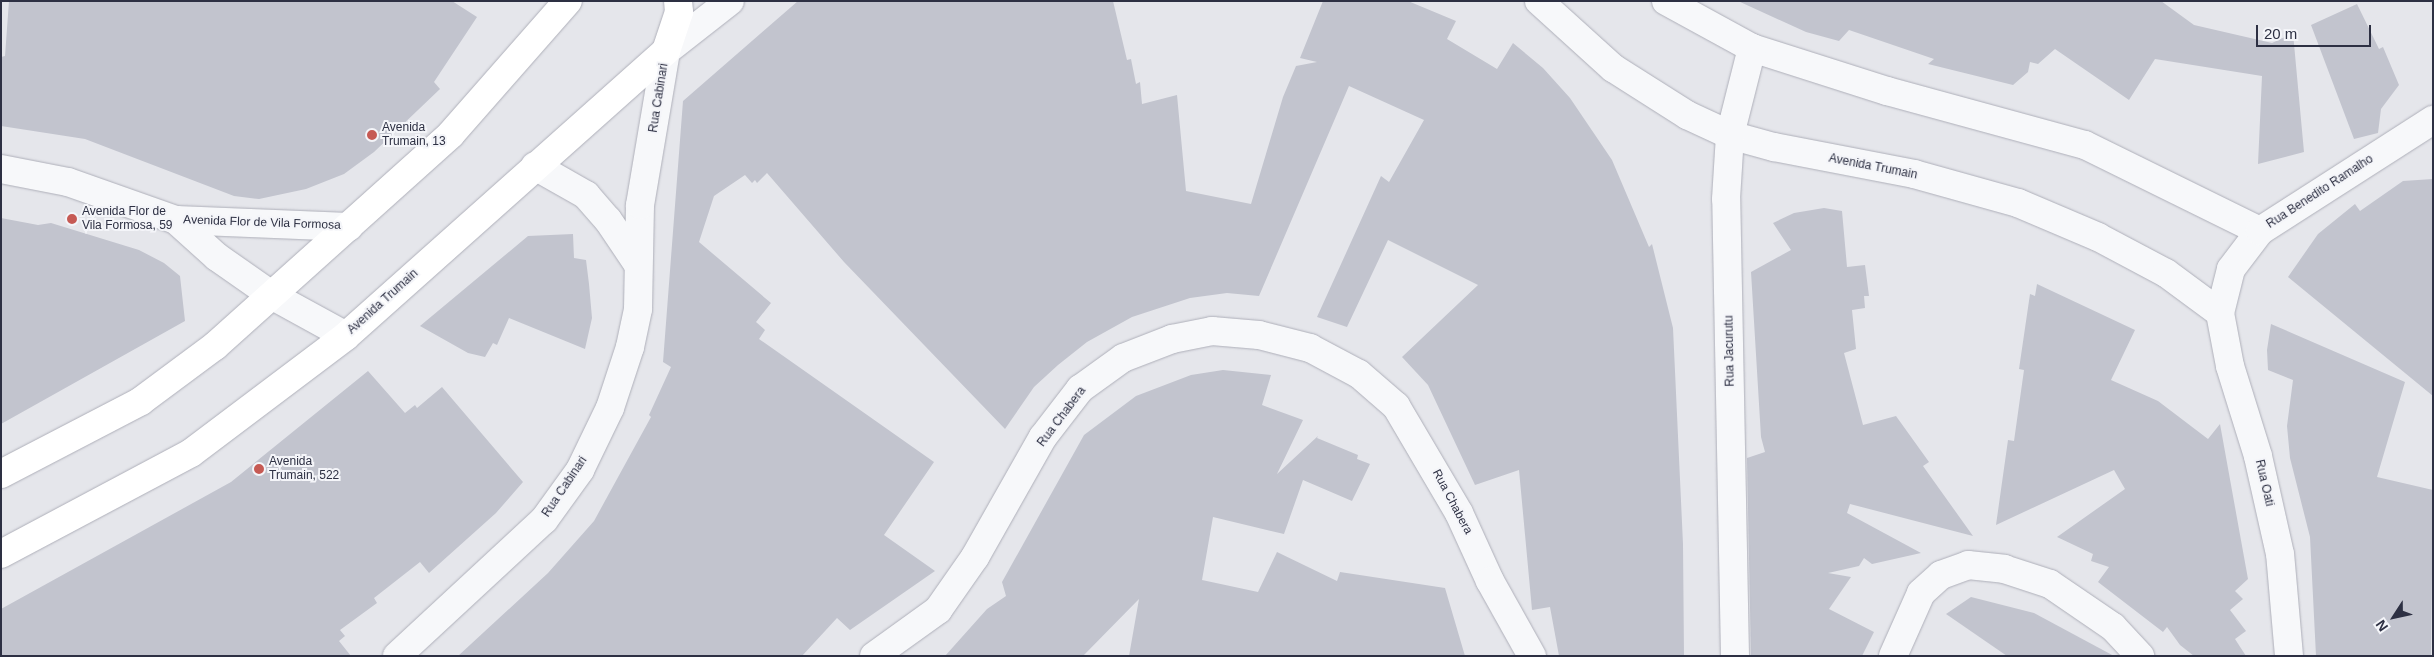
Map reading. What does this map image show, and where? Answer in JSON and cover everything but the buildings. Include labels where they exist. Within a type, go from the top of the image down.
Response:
[{"type":"main road","points":[[666,51],[679,12],[678,1]]},
{"type":"main road","points":[[1,474],[141,401],[215,346],[273,296],[451,134],[566,3]]},
{"type":"main road","name":"Avenida Trumain","points":[[1,554],[191,454],[346,336],[666,51]]},
{"type":"street","name":"Avenida Trumain","points":[[666,51],[730,1]]},
{"type":"street","name":"Avenida Trumain","points":[[1539,1],[1613,68],[1687,115],[1730,135],[1774,147],[1914,174],[2018,203],[2098,237],[2166,273],[2220,313]]},
{"type":"street","points":[[1666,1],[1752,48],[1887,91],[2085,145],[2260,232]]},
{"type":"street","name":"Rua Jacurutu","points":[[1735,656],[1726,199],[1730,135],[1752,48]]},
{"type":"street","name":"Rua Cabinari","points":[[397,656],[544,520],[580,470],[610,408],[630,347],[638,309],[637,263],[640,205],[666,51]]},
{"type":"street","name":"Rua Benedito Ramalho","points":[[2220,313],[2231,269],[2260,232],[2433,120]]},
{"type":"street","points":[[535,166],[586,195],[608,220],[637,263]]},
{"type":"street","name":"Avenida Flor de Vila Formosa","points":[[1,169],[68,182],[176,220],[349,227]]},
{"type":"street","name":"Avenida Flor de Vila Formosa","points":[[176,220],[217,257],[273,296],[346,336]]},
{"type":"street","name":"Rua Oati","points":[[2220,313],[2230,366],[2258,456],[2280,554],[2290,656]]},
{"type":"street","name":"Rua Chabera","points":[[874,656],[938,610],[975,557],[1043,437],[1080,388],[1123,358],[1172,339],[1212,331],[1259,335],[1310,348],[1359,374],[1396,406],[1459,513],[1490,581],[1532,656]]},
{"type":"street","points":[[1893,656],[1921,593],[1941,576],[1968,565],[2004,569],[2050,584],[2113,627],[2140,656]]},
{"type":"place","name":"Avenida Trumain, 13","points":[[372,135]]},
{"type":"place","name":"Avenida Flor de Vila Formosa, 59","points":[[72,219]]},
{"type":"place","name":"Avenida Trumain, 522","points":[[259,469]]}]
